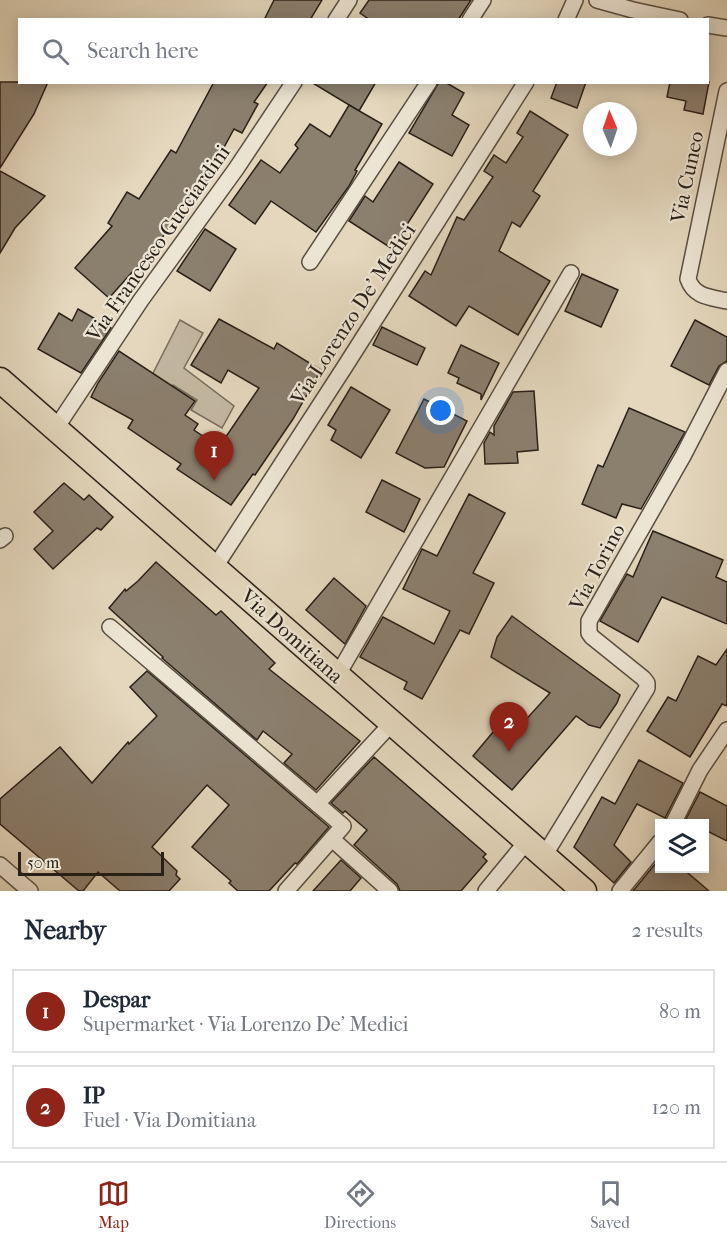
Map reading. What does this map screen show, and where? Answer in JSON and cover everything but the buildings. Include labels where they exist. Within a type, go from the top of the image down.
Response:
[{"type":"main road","name":"Via Domitiana","points":[[0,380],[584,891]]},
{"type":"street","points":[[337,18],[349,0]]},
{"type":"street","points":[[471,18],[483,0]]},
{"type":"street","points":[[567,18],[575,0]]},
{"type":"street","points":[[597,0],[671,18]]},
{"type":"street","points":[[709,25],[727,28]]},
{"type":"street","name":"Via Francesco Gucciardini","points":[[56,428],[141,300],[236,169],[293,84]]},
{"type":"street","points":[[310,262],[428,84]]},
{"type":"street","name":"Via Lorenzo De' Medici","points":[[215,567],[525,84]]},
{"type":"street","name":"Via Cuneo","points":[[727,91],[689,272],[690,285],[697,294],[727,301]]},
{"type":"street","points":[[337,676],[570,273]]},
{"type":"street","name":"Via Torino","points":[[536,849],[647,688],[647,683],[643,678],[592,637],[589,633],[589,621],[683,456],[727,371]]},
{"type":"street","points":[[110,627],[343,826],[286,891]]},
{"type":"street","points":[[317,804],[391,724]]},
{"type":"street","points":[[676,819],[700,770],[727,730]]},
{"type":"street","points":[[332,839],[390,891]]},
{"type":"street","points":[[620,891],[655,848]]},
{"type":"street","points":[[486,891],[536,849]]},
{"type":"street","points":[[0,865],[30,891]]},
{"type":"shaded area","points":[[180,320],[203,333],[184,368],[234,406],[222,428],[191,410],[197,400],[173,385],[165,395],[148,383]]},
{"type":"place","name":"Despar","points":[[214,481]]},
{"type":"place","name":"IP","points":[[509,752]]}]
